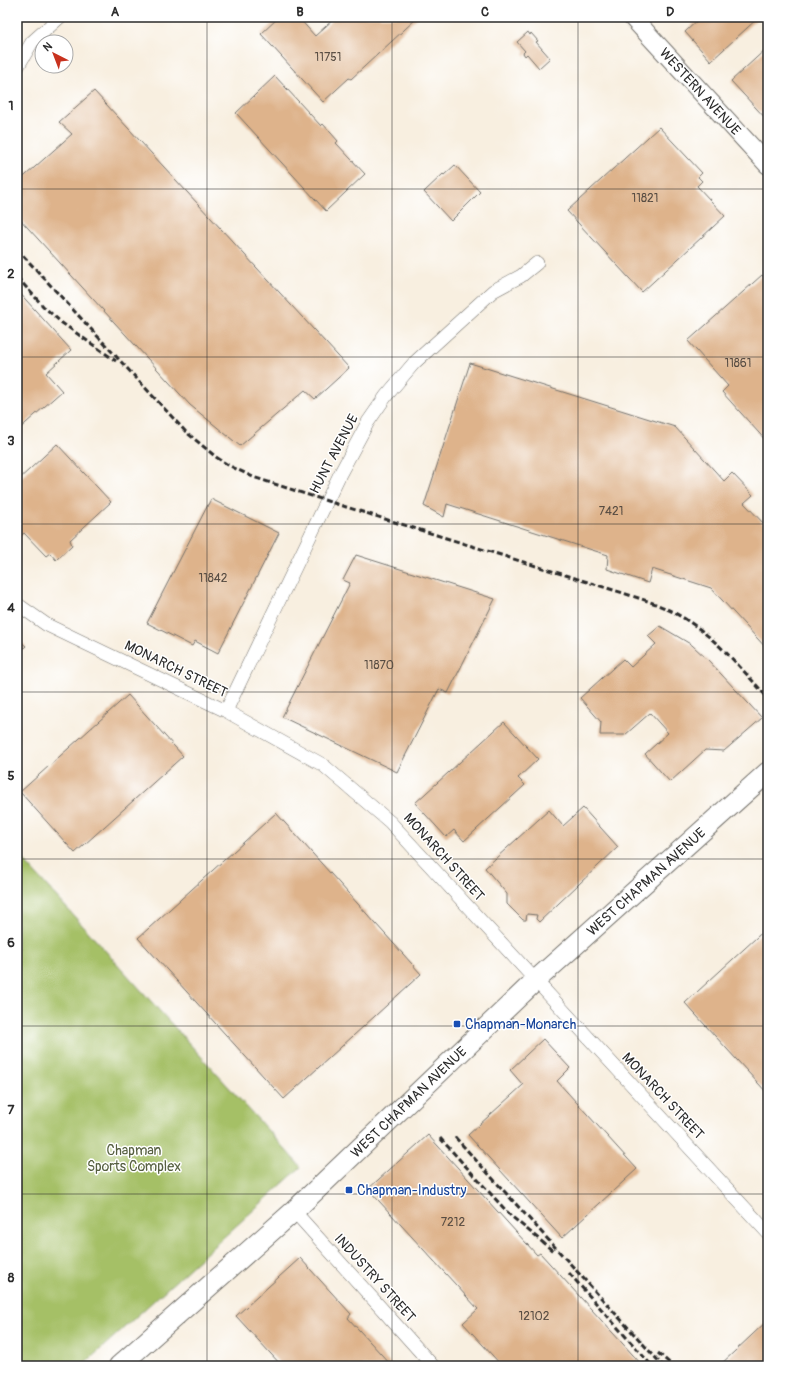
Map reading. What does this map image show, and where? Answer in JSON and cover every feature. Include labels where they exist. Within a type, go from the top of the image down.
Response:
[{"type":"main road","name":"WEST CHAPMAN AVENUE","points":[[119,1366],[294,1211],[535,981],[768,772]]},
{"type":"street","points":[[17,68],[32,42],[60,17]]},
{"type":"street","name":"WESTERN AVENUE","points":[[632,17],[768,166]]},
{"type":"street","name":"HUNT AVENUE","points":[[226,711],[340,474],[368,422],[381,403],[414,363],[493,291],[521,276],[537,263]]},
{"type":"street","name":"MONARCH STREET","points":[[17,604],[47,625],[226,711],[323,765],[390,822],[768,1233]]},
{"type":"street","name":"INDUSTRY STREET","points":[[294,1211],[433,1366]]},
{"type":"green space","name":"Chapman Sports Complex","points":[[17,853],[301,1167],[82,1366],[17,1366]]},
{"type":"building","points":[[279,17],[298,17],[315,36],[336,17],[418,17],[351,79],[349,78],[323,102],[261,34]]},
{"type":"building","points":[[701,17],[759,17],[711,61],[685,32]]},
{"type":"building","points":[[528,32],[530,35],[531,33],[538,41],[536,42],[550,58],[539,68],[527,54],[525,56],[523,53],[525,51],[517,42]]},
{"type":"building","points":[[768,47],[768,121],[731,81]]},
{"type":"building","points":[[275,76],[321,126],[323,124],[338,141],[336,143],[365,174],[326,211],[236,113]]},
{"type":"building","points":[[94,91],[349,368],[315,399],[305,390],[240,446],[190,405],[17,216],[17,183],[72,134],[59,122]]},
{"type":"building","points":[[659,127],[702,173],[698,177],[702,181],[697,186],[725,216],[642,292],[567,211]]},
{"type":"building","points":[[455,165],[480,192],[451,221],[424,192]]},
{"type":"building","points":[[762,275],[768,282],[768,443],[722,392],[728,386],[688,341]]},
{"type":"building","points":[[17,290],[71,350],[46,373],[62,391],[17,431]]},
{"type":"building","points":[[470,363],[675,427],[724,481],[732,473],[753,495],[744,503],[768,528],[768,650],[711,588],[652,569],[648,583],[607,569],[608,555],[447,504],[444,517],[424,506]]},
{"type":"building","points":[[57,444],[111,502],[70,540],[72,545],[56,560],[50,553],[46,556],[24,533],[17,539],[17,481]]},
{"type":"building","points":[[211,499],[279,533],[218,653],[195,641],[192,646],[147,623]]},
{"type":"building","points":[[356,555],[495,599],[448,693],[439,689],[397,772],[282,717],[350,583],[343,580]]},
{"type":"building","points":[[660,626],[692,645],[762,718],[724,751],[705,750],[670,782],[645,754],[668,733],[650,713],[625,735],[600,735],[601,722],[580,698],[623,659],[631,667],[656,644],[648,636]]},
{"type":"building","points":[[17,639],[26,646],[17,654]]},
{"type":"building","points":[[128,695],[183,756],[75,853],[20,792]]},
{"type":"building","points":[[504,722],[538,759],[518,778],[525,785],[464,841],[454,830],[446,837],[415,803]]},
{"type":"building","points":[[583,808],[618,847],[539,922],[536,919],[537,915],[527,914],[526,920],[523,920],[507,904],[507,894],[485,868],[549,810],[563,826]]},
{"type":"building","points":[[276,813],[421,974],[284,1099],[138,938]]},
{"type":"building","points":[[768,927],[768,1094],[685,1003]]},
{"type":"building","points":[[543,1039],[570,1068],[557,1081],[637,1169],[562,1238],[468,1135],[523,1085],[510,1070]]},
{"type":"building","points":[[428,1135],[537,1255],[540,1253],[643,1366],[502,1366],[463,1323],[478,1309],[368,1189]]},
{"type":"building","points":[[300,1258],[351,1314],[348,1318],[392,1366],[282,1366],[236,1316]]},
{"type":"building","points":[[768,1320],[768,1366],[719,1366]]},
{"type":"railway","points":[[17,249],[186,432],[228,465],[253,477],[623,593],[662,607],[682,617],[710,637],[768,698]]},
{"type":"railway","points":[[17,277],[43,306],[62,323],[116,361]]},
{"type":"railway","points":[[455,1137],[663,1366]]},
{"type":"railway","points":[[440,1138],[510,1215],[553,1251]]},
{"type":"railway","points":[[569,1273],[652,1366]]},
{"type":"railway","points":[[658,1353],[673,1366]]},
{"type":"place","name":"Chapman-Monarch","points":[[457,1024]]},
{"type":"place","name":"Chapman-Industry","points":[[349,1190]]}]
